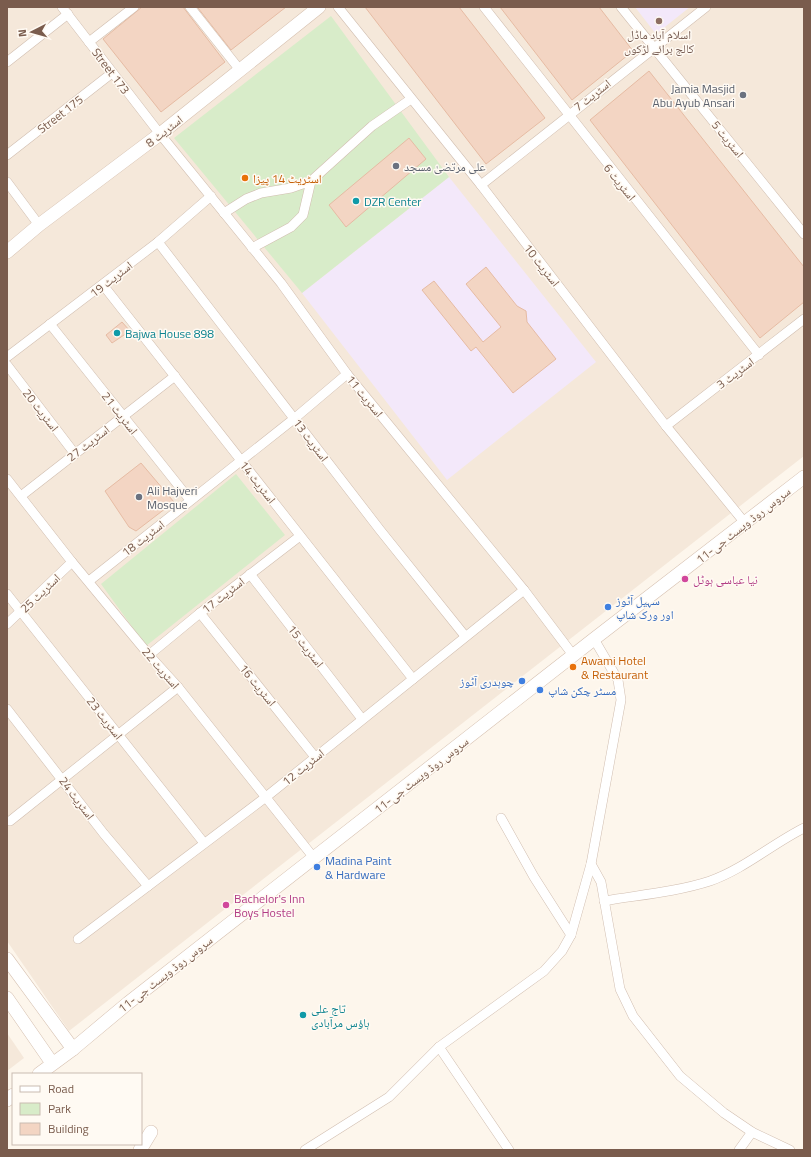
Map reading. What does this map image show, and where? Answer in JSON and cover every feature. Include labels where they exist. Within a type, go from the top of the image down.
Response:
[{"type":"main road","name":"اسٹریٹ 8","points":[[7,252],[39,225],[160,134],[319,7]]},
{"type":"main road","name":"سروس روڈ ویسٹ جی-11","points":[[40,1073],[73,1049],[128,1003],[594,638],[746,523],[804,477]]},
{"type":"main road","points":[[7,959],[73,1049]]},
{"type":"main road","points":[[7,998],[52,1063]]},
{"type":"main road","points":[[140,1150],[150,1132]]},
{"type":"street","points":[[89,42],[134,7]]},
{"type":"street","points":[[191,7],[240,70]]},
{"type":"street","name":"اسٹریٹ 10","points":[[338,7],[480,185],[666,426],[746,523]]},
{"type":"street","name":"اسٹریٹ 6","points":[[484,7],[567,115],[759,355]]},
{"type":"street","name":"اسٹریٹ 5","points":[[622,7],[804,234]]},
{"type":"street","name":"اسٹریٹ 7","points":[[480,185],[653,47],[706,7]]},
{"type":"street","points":[[7,62],[65,11]]},
{"type":"street","name":"Street 173","points":[[65,11],[160,134]]},
{"type":"street","name":"Street 175","points":[[7,155],[112,73]]},
{"type":"street","points":[[224,213],[246,199],[261,193],[291,188],[311,181],[372,126],[411,99]]},
{"type":"street","name":"اسٹریٹ 11","points":[[160,134],[252,248],[347,374],[524,590],[573,655]]},
{"type":"street","points":[[252,248],[291,228],[303,215],[311,181]]},
{"type":"street","points":[[7,182],[39,225]]},
{"type":"street","name":"اسٹریٹ 19","points":[[7,357],[158,242],[211,196]]},
{"type":"street","name":"اسٹریٹ 13","points":[[158,242],[380,530],[465,636]]},
{"type":"street","name":"اسٹریٹ 14","points":[[103,285],[413,679]]},
{"type":"street","name":"اسٹریٹ 3","points":[[666,426],[804,319]]},
{"type":"street","name":"اسٹریٹ 21","points":[[50,324],[190,500]]},
{"type":"street","name":"اسٹریٹ 20","points":[[7,366],[75,454]]},
{"type":"street","name":"اسٹریٹ 18","points":[[89,581],[295,418],[347,374]]},
{"type":"street","name":"اسٹریٹ 27","points":[[21,496],[175,376]]},
{"type":"street","name":"اسٹریٹ 22","points":[[7,479],[72,562],[178,688],[314,858]]},
{"type":"street","name":"اسٹریٹ 17","points":[[149,655],[200,613],[300,536]]},
{"type":"street","name":"اسٹریٹ 25","points":[[7,624],[72,562]]},
{"type":"street","name":"اسٹریٹ 15","points":[[250,574],[362,719]]},
{"type":"street","name":"اسٹریٹ 12","points":[[78,939],[266,797],[524,590]]},
{"type":"street","name":"اسٹریٹ 23","points":[[7,594],[204,843]]},
{"type":"street","name":"اسٹریٹ 16","points":[[200,613],[316,757]]},
{"type":"street","points":[[305,1150],[389,1097],[439,1047],[544,971],[562,951],[571,935],[591,864],[621,700],[618,680],[594,638]]},
{"type":"street","points":[[10,820],[178,688]]},
{"type":"street","name":"اسٹریٹ 24","points":[[7,709],[104,834],[148,886]]},
{"type":"street","points":[[501,818],[534,877],[571,935]]},
{"type":"street","points":[[604,901],[678,889],[711,880],[738,868],[783,838],[804,828]]},
{"type":"street","points":[[591,864],[601,882],[620,988],[633,1016],[680,1076],[724,1113],[752,1132],[790,1150]]},
{"type":"street","points":[[439,1047],[509,1150]]},
{"type":"street","points":[[739,1150],[752,1132]]},
{"type":"shaded area","points":[[7,7],[804,7],[804,456],[69,1031],[7,941]]},
{"type":"shaded area","name":"اسلام آباد ماڈل کالج برائے لڑکوں","points":[[635,7],[690,7],[656,34]]},
{"type":"shaded area","points":[[449,177],[596,362],[447,480],[302,293]]},
{"type":"shaded area","points":[[7,1033],[24,1058],[7,1071]]},
{"type":"green space","points":[[331,16],[449,177],[302,293],[174,138]]},
{"type":"green space","points":[[236,474],[285,535],[146,646],[101,584]]},
{"type":"building","points":[[142,7],[183,7],[225,62],[161,112],[103,39]]},
{"type":"building","points":[[286,7],[231,50],[198,8]]},
{"type":"building","points":[[365,7],[459,7],[545,118],[486,164]]},
{"type":"building","points":[[500,7],[599,7],[633,51],[572,100]]},
{"type":"building","points":[[649,71],[804,267],[804,302],[760,338],[590,120]]},
{"type":"building","points":[[409,138],[426,159],[346,227],[329,205]]},
{"type":"building","points":[[486,267],[517,306],[526,311],[527,322],[556,359],[513,393],[476,347],[471,351],[422,290],[434,281],[483,342],[501,327],[466,284]]},
{"type":"building","name":"Bajwa House 898","points":[[122,322],[130,331],[112,343],[106,335]]},
{"type":"building","name":"Ali Hajveri Mosque","points":[[141,463],[174,502],[136,531],[129,527],[105,491]]},
{"type":"place","name":"اسلام آباد ماڈل کالج برائے لڑکوں","points":[[659,21]]},
{"type":"place","name":"Jamia Masjid Abu Ayub Ansari","points":[[743,95]]},
{"type":"place","name":"علی مرتضیٰ مسجد","points":[[396,166]]},
{"type":"place","name":"اسٹریٹ 14 پیزا","points":[[245,178]]},
{"type":"place","name":"DZR Center","points":[[356,201]]},
{"type":"place","name":"Bajwa House 898","points":[[117,333]]},
{"type":"place","name":"Ali Hajveri Mosque","points":[[139,497]]},
{"type":"place","name":"نیا عباسی ہوٹل","points":[[685,579]]},
{"type":"place","name":"سہیل آٹوز اور ورک شاپ","points":[[608,607]]},
{"type":"place","name":"Awami Hotel & Restaurant","points":[[573,667]]},
{"type":"place","name":"چوہدری آٹوز","points":[[522,681]]},
{"type":"place","name":"مسٹر چکن شاپ","points":[[540,690]]},
{"type":"place","name":"Madina Paint & Hardware","points":[[317,867]]},
{"type":"place","name":"Bachelor's Inn Boys Hostel","points":[[226,905]]},
{"type":"place","name":"تاج علی ہاؤس مرآبادی","points":[[303,1015]]}]
